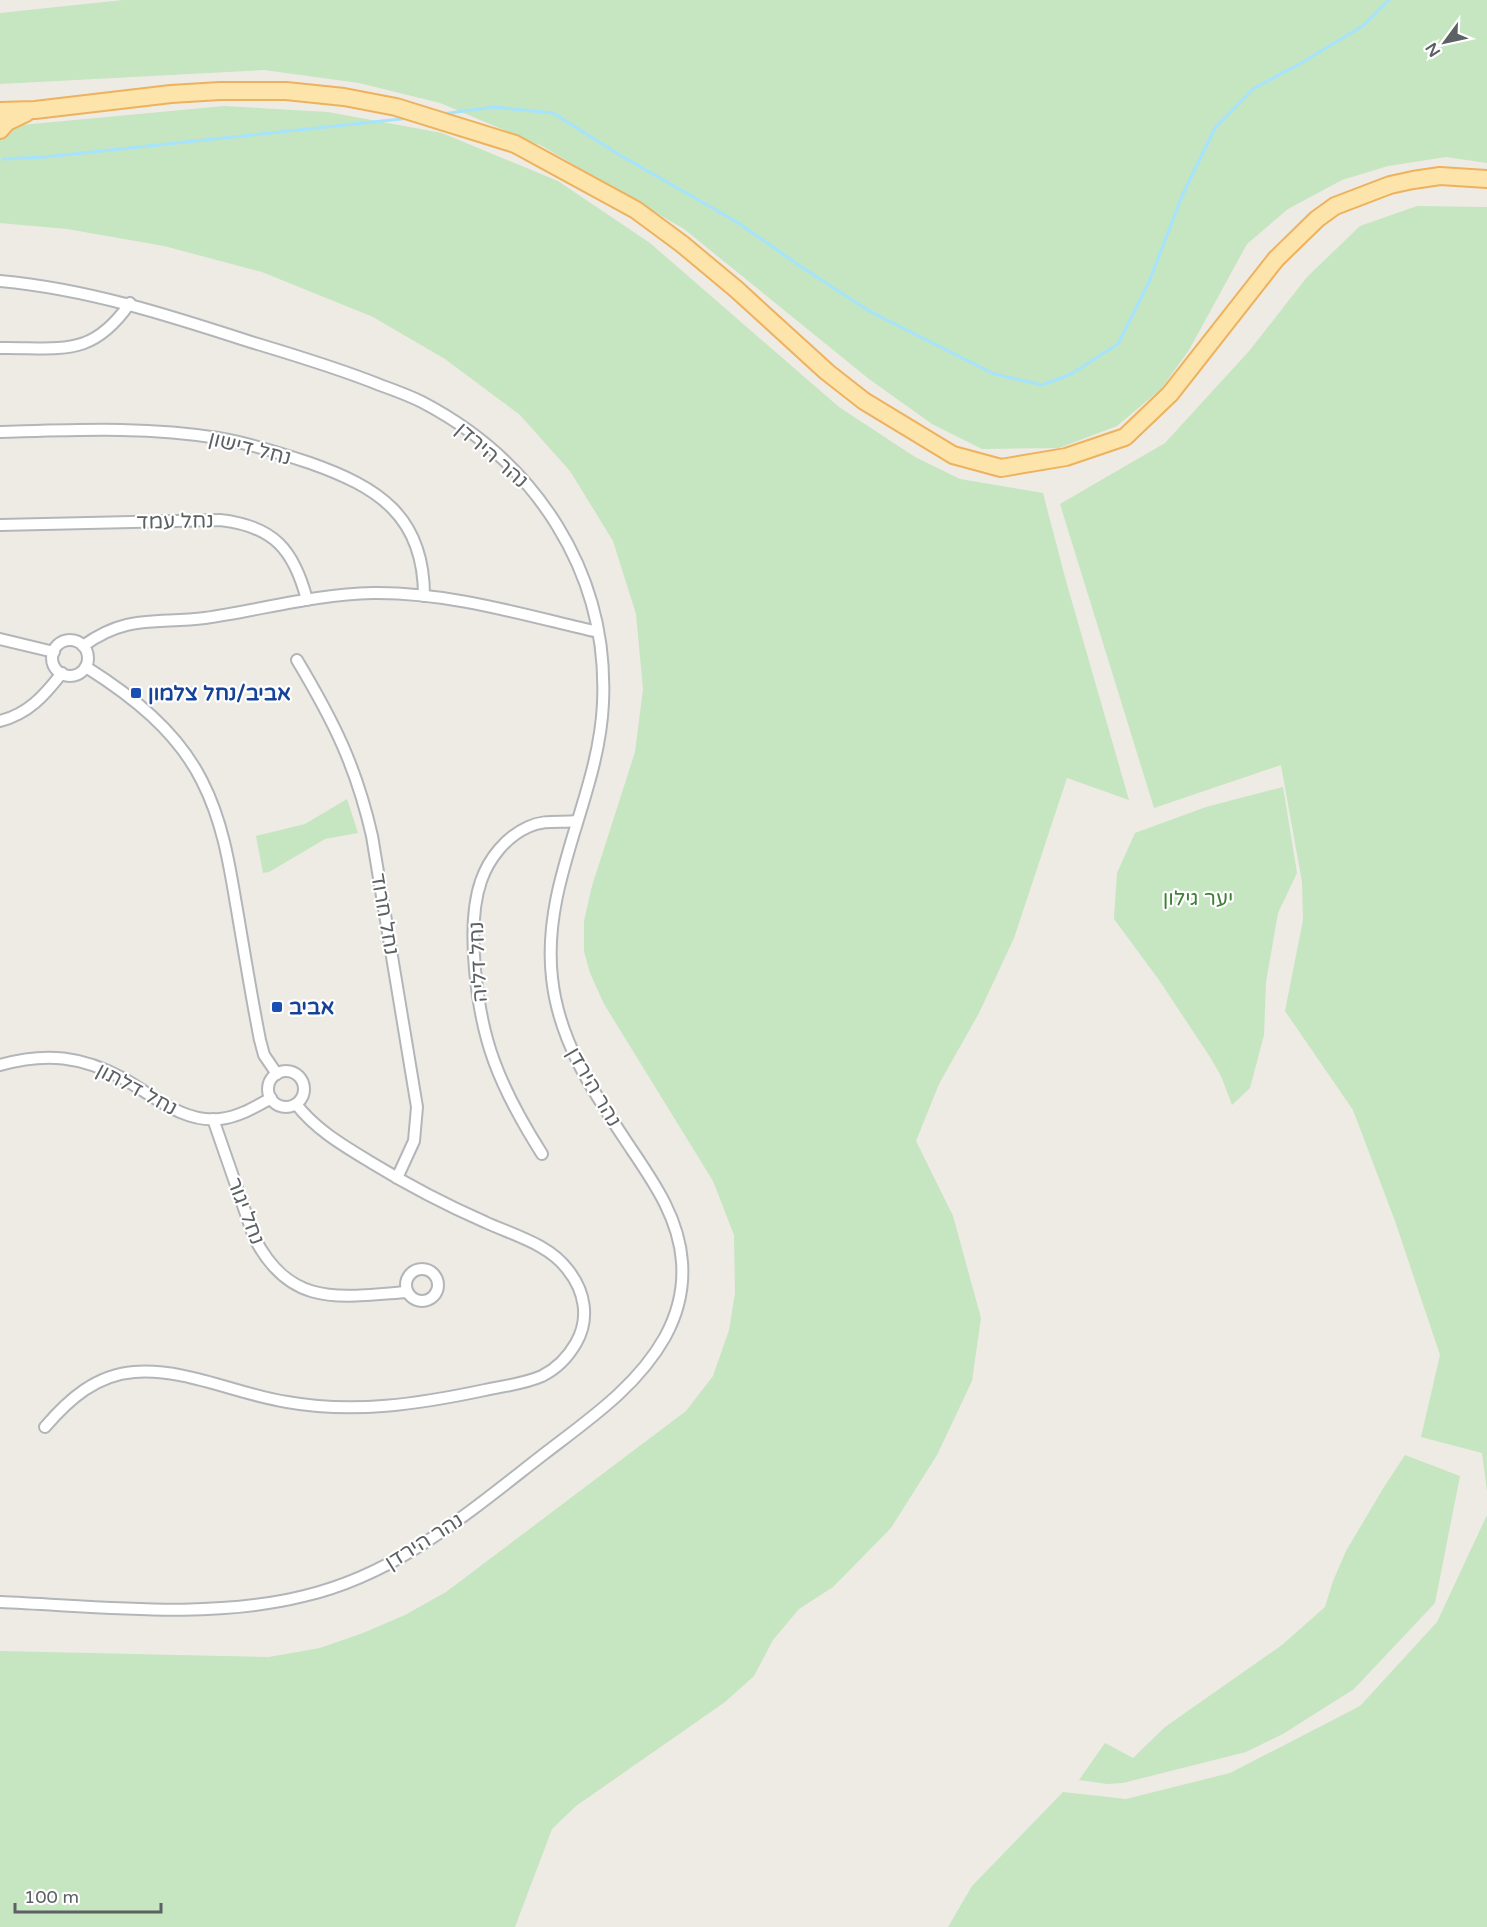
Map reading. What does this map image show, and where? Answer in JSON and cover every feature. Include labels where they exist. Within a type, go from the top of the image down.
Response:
[{"type":"main road","points":[[0,111],[35,110],[171,94],[285,91],[344,97],[396,107],[515,144],[636,210],[673,237],[736,289],[827,372],[864,401],[953,455],[1001,468],[1066,458],[1125,437],[1170,394],[1276,259],[1317,219],[1335,206],[1390,184],[1440,176],[1487,179]]},
{"type":"main road","points":[[0,130],[7,122],[35,110]]},
{"type":"street","name":"נהר הירדן","points":[[0,280],[50,286],[130,303],[355,375],[418,400],[471,431],[514,469],[549,511],[574,556],[592,603],[602,652],[603,700],[600,736],[587,792],[559,884],[551,943],[553,986],[564,1033],[577,1063],[660,1194],[672,1218],[683,1265],[676,1313],[650,1361],[628,1385],[601,1410],[449,1528],[390,1564],[351,1581],[285,1600],[222,1608],[170,1609],[0,1602]]},
{"type":"street","points":[[0,348],[71,347],[87,344],[108,331],[130,303]]},
{"type":"street","name":"נחל דישון","points":[[0,432],[109,430],[185,434],[250,445],[315,465],[363,485],[384,500],[398,514],[410,531],[421,557],[424,572],[424,596]]},
{"type":"street","name":"נחל עמד","points":[[0,525],[220,520],[249,525],[272,536],[288,553],[299,572],[307,600]]},
{"type":"street","points":[[83,646],[100,634],[126,624],[205,618],[307,600],[372,593],[424,596],[469,603],[597,632]]},
{"type":"street","points":[[0,639],[54,652]]},
{"type":"street","points":[[66,641],[76,641],[83,646],[88,656],[86,667],[75,675],[62,673],[54,665],[54,652],[58,645],[66,641]]},
{"type":"street","name":"נחל חרוד","points":[[297,660],[328,712],[345,747],[358,781],[372,836],[417,1107],[414,1141],[397,1178]]},
{"type":"street","points":[[86,667],[141,705],[164,727],[202,780],[216,811],[226,845],[260,1040],[264,1055],[277,1074]]},
{"type":"street","points":[[0,721],[30,708],[62,673]]},
{"type":"street","name":"נחל דליה","points":[[542,1154],[514,1108],[486,1035],[480,1009],[474,955],[477,896],[481,879],[490,862],[510,838],[528,826],[539,822],[577,821]]},
{"type":"street","name":"נחל דלתון","points":[[0,1065],[30,1058],[61,1057],[93,1064],[177,1111],[213,1119],[232,1117],[272,1098]]},
{"type":"street","points":[[290,1071],[301,1079],[304,1092],[296,1104],[283,1106],[272,1098],[269,1085],[277,1074],[290,1071]]},
{"type":"street","points":[[45,1427],[80,1392],[115,1375],[132,1372],[176,1375],[265,1398],[307,1406],[373,1408],[423,1403],[524,1382],[542,1376],[558,1366],[570,1353],[579,1337],[584,1320],[584,1303],[579,1285],[567,1268],[549,1252],[397,1178],[331,1138],[307,1118],[296,1104]]},
{"type":"street","name":"נחל יגור","points":[[213,1119],[254,1237],[261,1252],[281,1275],[304,1289],[329,1295],[407,1292]]},
{"type":"green space","points":[[123,0],[1487,0],[1487,163],[1446,157],[1388,166],[1342,180],[1288,209],[1247,244],[1189,350],[1161,389],[1117,426],[1059,448],[982,449],[932,424],[869,379],[684,229],[542,146],[440,103],[359,83],[264,70],[0,84],[0,13]]},
{"type":"green space","points":[[224,106],[328,112],[442,133],[558,181],[650,243],[839,407],[915,457],[960,479],[1043,493],[1129,800],[1067,778],[1014,938],[979,1013],[939,1084],[916,1141],[953,1216],[981,1318],[972,1381],[937,1455],[891,1528],[833,1587],[799,1609],[773,1640],[754,1676],[725,1702],[576,1806],[552,1829],[515,1927],[0,1927],[0,1651],[269,1657],[320,1648],[405,1615],[446,1592],[686,1411],[713,1376],[729,1330],[735,1293],[734,1235],[713,1181],[604,1004],[590,973],[584,951],[584,921],[592,886],[635,752],[643,689],[636,614],[613,541],[570,471],[520,415],[445,359],[373,317],[262,272],[164,246],[67,229],[0,223],[0,127]]},
{"type":"green space","points":[[1417,206],[1487,207],[1487,1491],[1482,1453],[1421,1437],[1440,1355],[1395,1221],[1353,1110],[1285,1011],[1303,920],[1302,882],[1281,765],[1154,808],[1060,504],[1165,443],[1250,350],[1307,277],[1360,226]]},
{"type":"green space","name":"יער גילון","points":[[1283,787],[1297,873],[1278,913],[1266,982],[1264,1035],[1250,1088],[1232,1105],[1221,1076],[1210,1057],[1159,980],[1114,919],[1117,873],[1135,833],[1206,807]]},
{"type":"green space","points":[[347,799],[358,833],[325,839],[269,872],[263,873],[256,836],[305,824]]},
{"type":"green space","points":[[1405,1455],[1460,1476],[1435,1603],[1354,1689],[1283,1734],[1246,1752],[1123,1783],[1107,1784],[1079,1780],[1105,1743],[1133,1758],[1165,1727],[1282,1645],[1325,1607],[1346,1551]]},
{"type":"green space","points":[[1487,1515],[1487,1927],[948,1927],[972,1886],[1063,1792],[1126,1799],[1230,1773],[1360,1706],[1437,1622]]},
{"type":"waterway","points":[[442,114],[494,107],[553,113],[618,154],[737,222],[869,311],[994,374],[1042,385],[1071,374],[1118,344],[1149,282],[1182,196],[1215,128],[1253,89],[1364,25],[1389,0]]},
{"type":"waterway","points":[[3,159],[45,157],[410,118]]},
{"type":"place","name":"אביב/נחל צלמון","points":[[136,693]]},
{"type":"place","name":"אביב","points":[[277,1007]]}]
